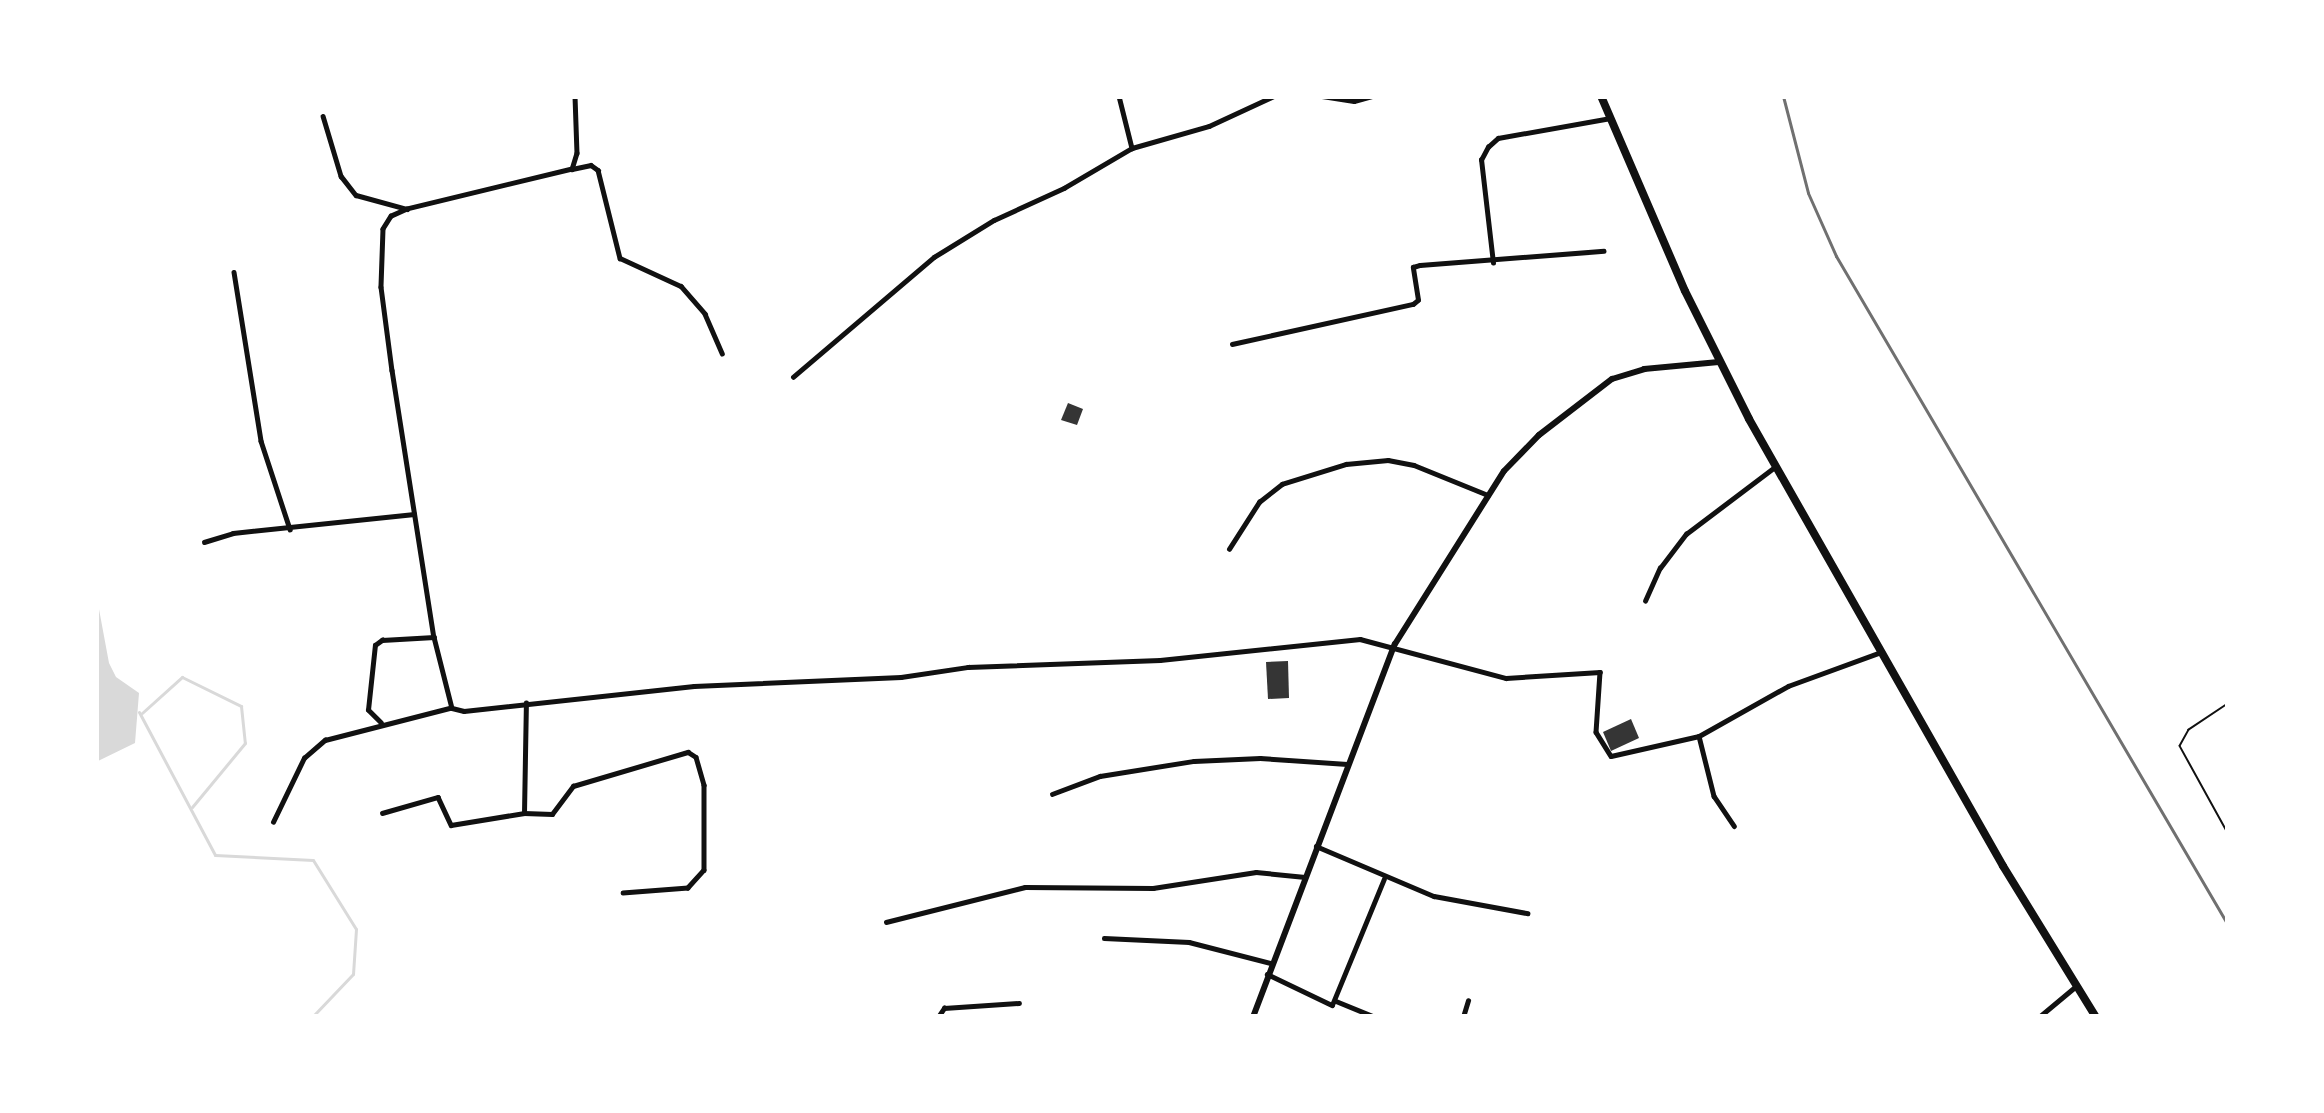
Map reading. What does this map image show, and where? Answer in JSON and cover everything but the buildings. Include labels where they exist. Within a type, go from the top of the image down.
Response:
[{"type":"highway","points":[[1601,96],[1719,362],[1775,467],[2096,1017]]},
{"type":"street","points":[[572,170],[577,153],[575,96]]},
{"type":"street","points":[[1119,96],[1132,148]]},
{"type":"street","points":[[794,377],[934,257],[1132,148],[1209,125],[1274,96]]},
{"type":"street","points":[[1322,96],[1354,101],[1373,96]]},
{"type":"street","points":[[323,116],[340,176],[356,195],[406,209]]},
{"type":"street","points":[[1493,263],[1481,160],[1488,148],[1498,138],[1610,118]]},
{"type":"street","points":[[452,708],[434,637],[381,286],[382,229],[391,216],[591,165],[598,170],[620,258],[681,286],[705,314],[722,353]]},
{"type":"street","points":[[1232,344],[1416,303],[1413,267],[1603,251]]},
{"type":"street","points":[[234,272],[261,441],[290,529]]},
{"type":"street","points":[[1252,1017],[1395,644],[1488,495],[1520,452],[1600,387],[1644,369],[1719,362]]},
{"type":"street","points":[[1229,549],[1259,502],[1282,484],[1326,468],[1388,460],[1442,473],[1488,495]]},
{"type":"street","points":[[1646,602],[1685,534],[1775,467]]},
{"type":"street","points":[[204,542],[232,533],[414,514]]},
{"type":"street","points":[[380,723],[368,710],[375,645],[382,640],[434,637]]},
{"type":"street","points":[[273,822],[314,748],[380,723],[452,708],[694,686],[1290,650],[1360,639],[1395,644],[1506,677],[1600,672],[1596,732],[1611,755],[1699,736],[1788,686],[1881,652]]},
{"type":"street","points":[[524,813],[526,704]]},
{"type":"street","points":[[1699,736],[1714,796],[1734,826]]},
{"type":"street","points":[[382,813],[438,797],[451,825],[524,813],[552,814],[573,786],[688,752],[696,757],[704,785],[704,870],[688,888],[623,893]]},
{"type":"street","points":[[1052,794],[1100,776],[1194,761],[1245,758],[1347,764]]},
{"type":"street","points":[[1316,845],[1384,879],[1434,896],[1527,913]]},
{"type":"street","points":[[886,922],[1024,886],[1154,888],[1256,872],[1305,877]]},
{"type":"street","points":[[1336,1001],[1384,879]]},
{"type":"street","points":[[1105,938],[1189,942],[1271,963]]},
{"type":"street","points":[[1267,974],[1326,1004],[1336,1001],[1375,1017]]},
{"type":"street","points":[[2039,1017],[2076,986]]},
{"type":"street","points":[[1463,1017],[1468,1001]]},
{"type":"street","points":[[938,1017],[944,1008],[1019,1003]]},
{"type":"lane","points":[[2228,704],[2189,730],[2180,746],[2228,833]]},
{"type":"shaded area","points":[[96,593],[109,663],[116,677],[139,693],[135,743],[96,762]]},
{"type":"waterway","points":[[142,713],[182,677],[241,706],[245,743],[192,807]]},
{"type":"waterway","points":[[139,712],[215,855],[313,860],[356,929],[353,974],[312,1017]]},
{"type":"railway","points":[[1783,96],[1808,193],[1836,256],[2228,925]]}]
